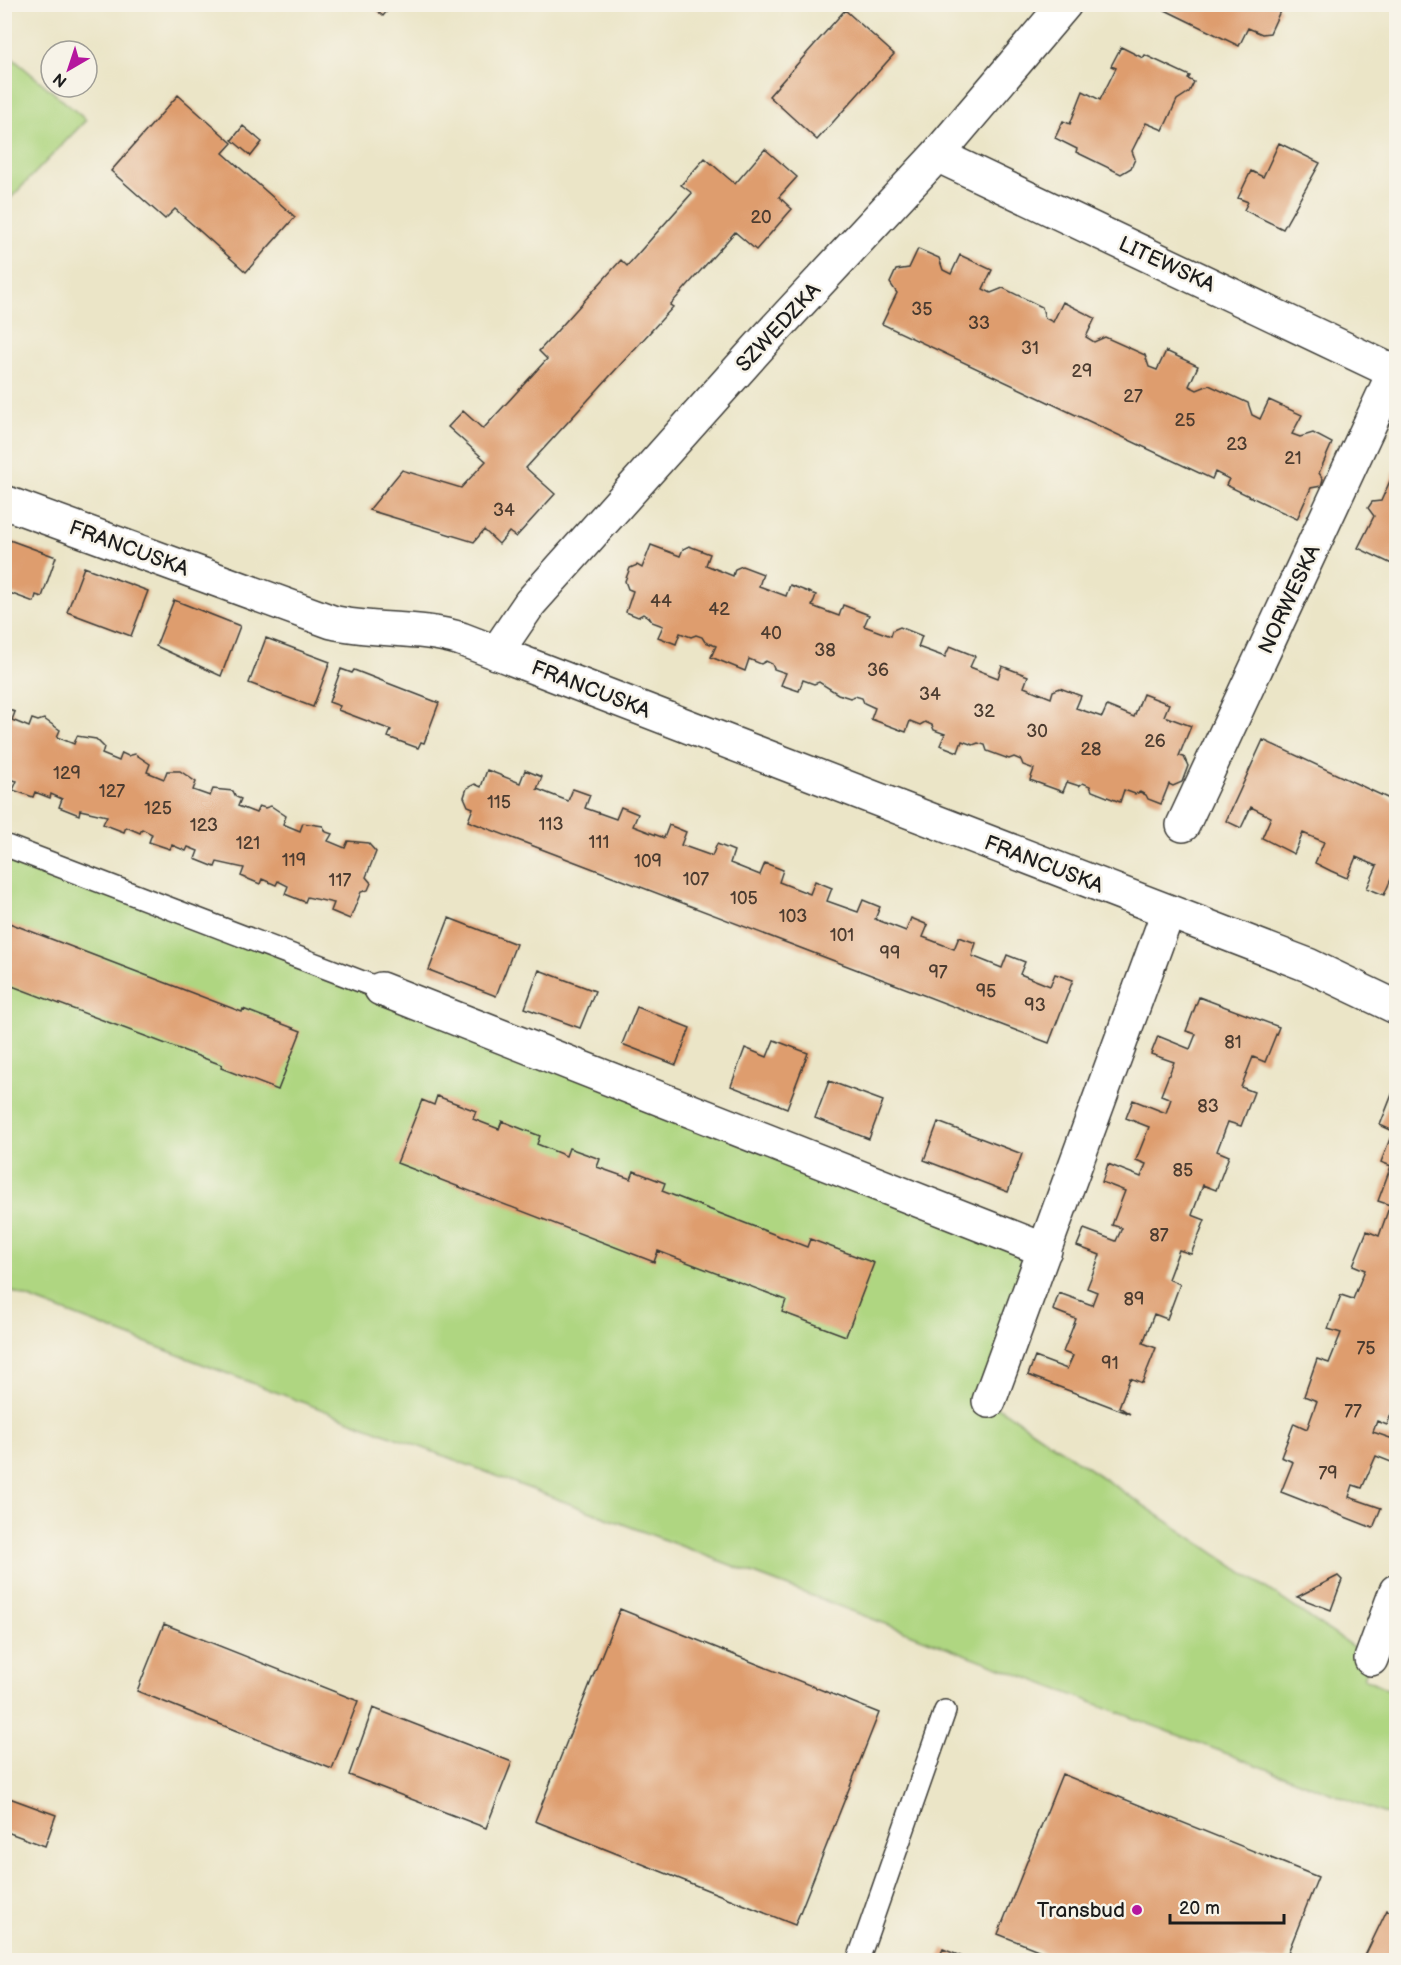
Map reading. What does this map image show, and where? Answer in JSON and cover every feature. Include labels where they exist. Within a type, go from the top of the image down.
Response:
[{"type":"street","name":"SZWEDZKA","points":[[496,653],[530,603],[766,339],[937,155],[1065,4]]},
{"type":"street","name":"LITEWSKA","points":[[937,155],[1395,373]]},
{"type":"street","name":"NORWESKA","points":[[1183,825],[1395,373]]},
{"type":"street","name":"FRANCUSKA","points":[[4,502],[332,622],[367,629],[444,634],[1308,965],[1396,1006]]},
{"type":"street","points":[[989,1401],[1168,912]]},
{"type":"street","points":[[381,989],[1045,1250]]},
{"type":"street","points":[[1371,1659],[1396,1591]]},
{"type":"lane","points":[[4,845],[381,989]]},
{"type":"lane","points":[[858,1960],[945,1711]]},
{"type":"green space","points":[[5,52],[39,81],[39,99],[61,99],[86,120],[5,204]]},
{"type":"green space","points":[[4,845],[1045,1250],[989,1401],[1371,1659],[1364,1678],[1396,1693],[1396,1818],[5,1289]]},
{"type":"building","points":[[370,4],[393,4],[383,16]]},
{"type":"building","points":[[924,4],[937,4],[931,11]]},
{"type":"building","points":[[1160,4],[1276,4],[1281,9],[1270,33],[1262,34],[1248,28],[1239,46],[1159,7]]},
{"type":"building","points":[[845,10],[894,54],[817,140],[769,96]]},
{"type":"building","points":[[1121,47],[1143,58],[1145,55],[1190,76],[1188,79],[1194,82],[1189,92],[1177,100],[1163,130],[1146,123],[1132,151],[1135,159],[1131,168],[1121,174],[1076,152],[1077,149],[1055,138],[1063,121],[1070,124],[1083,91],[1100,100],[1116,68],[1111,66]]},
{"type":"building","points":[[178,95],[232,143],[223,153],[295,217],[246,272],[175,209],[165,219],[111,171]]},
{"type":"building","points":[[243,126],[262,142],[251,156],[232,140]]},
{"type":"building","points":[[1279,143],[1320,163],[1283,229],[1244,210],[1248,202],[1238,198],[1251,171],[1263,177]]},
{"type":"building","points":[[765,149],[797,177],[779,197],[792,209],[756,250],[735,232],[670,305],[673,307],[526,468],[555,494],[516,537],[509,532],[499,544],[484,530],[474,542],[369,510],[402,470],[461,488],[486,461],[448,427],[463,411],[483,429],[547,359],[539,351],[621,260],[627,266],[692,193],[681,185],[705,158],[735,184]]},
{"type":"building","points":[[918,249],[939,258],[943,270],[951,274],[960,255],[992,270],[983,289],[991,293],[1003,288],[1042,307],[1045,318],[1053,322],[1063,302],[1095,318],[1086,337],[1094,342],[1105,337],[1145,355],[1149,367],[1157,370],[1166,351],[1198,366],[1189,386],[1197,390],[1209,385],[1248,403],[1252,415],[1260,419],[1269,400],[1302,415],[1292,434],[1300,437],[1313,433],[1332,443],[1319,473],[1323,479],[1321,486],[1311,488],[1297,519],[1226,485],[1229,479],[1215,472],[1212,479],[882,324],[897,293],[890,283],[896,270],[909,268]]},
{"type":"building","points":[[1394,472],[1396,473],[1396,566],[1358,548],[1374,516],[1368,508],[1372,502],[1381,501]]},
{"type":"building","points":[[4,538],[56,557],[42,597],[36,595],[34,602],[4,591]]},
{"type":"building","points":[[651,545],[680,556],[683,549],[689,546],[710,554],[706,565],[733,576],[735,569],[742,566],[763,574],[759,586],[786,596],[790,585],[816,595],[812,606],[839,616],[843,605],[869,615],[864,626],[891,636],[893,630],[900,627],[922,636],[918,647],[945,657],[950,646],[975,656],[970,667],[998,678],[1002,666],[1028,676],[1024,687],[1051,698],[1053,691],[1060,688],[1081,696],[1076,708],[1102,717],[1107,706],[1134,717],[1143,694],[1169,704],[1164,716],[1191,726],[1179,756],[1184,757],[1188,766],[1182,782],[1173,786],[1169,784],[1161,804],[1148,799],[1140,792],[1135,794],[1124,790],[1120,802],[1092,791],[1090,786],[1083,783],[1079,786],[1067,782],[1063,792],[1030,780],[1034,769],[1023,765],[1021,760],[1014,757],[1009,759],[987,751],[985,745],[978,743],[973,745],[962,741],[958,752],[940,745],[945,734],[934,730],[932,725],[925,722],[920,725],[910,721],[906,732],[871,719],[875,708],[864,703],[862,698],[855,696],[850,698],[838,694],[819,682],[814,684],[803,680],[799,691],[781,685],[786,673],[774,669],[772,664],[766,661],[761,664],[749,659],[745,671],[711,657],[716,646],[705,642],[702,637],[696,635],[691,637],[680,633],[676,644],[658,637],[663,626],[652,622],[643,614],[638,617],[626,612],[633,591],[628,589],[625,581],[630,568],[637,565],[642,568]]},
{"type":"building","points":[[84,567],[148,591],[131,636],[67,612]]},
{"type":"building","points":[[174,600],[240,626],[221,676],[156,646]]},
{"type":"building","points":[[266,638],[330,662],[313,707],[249,683]]},
{"type":"building","points":[[341,669],[352,673],[354,670],[439,703],[424,743],[421,742],[418,748],[388,737],[391,730],[338,710],[340,706],[329,702]]},
{"type":"building","points":[[4,702],[9,710],[15,712],[12,720],[29,727],[32,719],[38,721],[44,719],[60,730],[57,737],[74,744],[77,736],[96,739],[104,747],[102,754],[119,761],[122,753],[128,756],[135,754],[150,764],[147,772],[164,779],[167,771],[180,771],[196,782],[193,790],[210,796],[213,789],[233,791],[236,797],[241,799],[238,806],[256,813],[259,806],[265,808],[271,806],[286,816],[283,824],[300,831],[303,823],[323,826],[326,832],[332,834],[328,841],[345,848],[348,841],[368,843],[376,852],[366,877],[371,883],[368,890],[361,892],[350,919],[331,911],[334,903],[307,897],[305,902],[285,894],[288,886],[278,881],[276,885],[262,879],[260,884],[241,876],[244,868],[217,862],[215,867],[195,859],[198,851],[188,847],[186,851],[172,845],[170,849],[149,842],[152,834],[142,829],[140,833],[126,827],[124,832],[103,824],[107,816],[80,810],[79,815],[59,807],[62,799],[51,794],[50,798],[35,792],[33,797],[13,790],[17,781],[6,778],[4,781]]},
{"type":"building","points":[[1263,740],[1396,802],[1396,868],[1384,895],[1367,888],[1377,866],[1356,857],[1347,878],[1331,871],[1315,863],[1324,842],[1303,833],[1294,854],[1262,838],[1271,817],[1251,807],[1241,828],[1226,821]]},
{"type":"building","points":[[487,770],[520,783],[525,770],[542,777],[537,789],[568,801],[573,789],[590,795],[585,808],[616,819],[621,807],[638,814],[633,826],[664,838],[669,825],[686,832],[681,845],[712,856],[717,844],[734,851],[730,863],[760,875],[765,863],[783,870],[779,882],[810,894],[815,881],[832,888],[827,901],[858,912],[863,900],[880,907],[875,919],[906,931],[911,918],[928,925],[923,937],[954,949],[959,937],[976,943],[972,956],[1002,968],[1007,955],[1025,962],[1020,974],[1050,986],[1055,974],[1073,980],[1049,1043],[468,821],[473,808],[468,806],[464,797],[467,788],[475,784],[481,787]]},
{"type":"building","points":[[449,918],[516,944],[496,996],[429,970]]},
{"type":"building","points":[[4,921],[242,1012],[243,1009],[301,1031],[278,1090],[221,1068],[222,1065],[4,983]]},
{"type":"building","points":[[539,970],[595,991],[580,1028],[525,1008]]},
{"type":"building","points":[[1199,997],[1279,1027],[1265,1062],[1253,1057],[1241,1087],[1254,1092],[1241,1126],[1228,1122],[1217,1151],[1229,1156],[1216,1190],[1203,1185],[1192,1215],[1205,1220],[1191,1254],[1179,1250],[1168,1279],[1180,1284],[1167,1319],[1154,1314],[1143,1343],[1156,1348],[1142,1383],[1130,1378],[1119,1407],[1130,1414],[1028,1375],[1035,1357],[1067,1369],[1073,1356],[1063,1352],[1076,1319],[1053,1310],[1059,1293],[1092,1305],[1097,1292],[1087,1288],[1100,1255],[1077,1246],[1084,1229],[1116,1241],[1122,1228],[1112,1225],[1125,1191],[1102,1182],[1108,1164],[1141,1177],[1146,1164],[1136,1160],[1149,1127],[1126,1118],[1133,1100],[1166,1113],[1171,1099],[1161,1095],[1174,1062],[1151,1054],[1158,1036],[1190,1049],[1196,1034],[1186,1031]]},
{"type":"building","points":[[637,1007],[690,1028],[676,1065],[622,1044]]},
{"type":"building","points":[[774,1040],[808,1053],[787,1108],[731,1086],[745,1048],[767,1057]]},
{"type":"building","points":[[829,1081],[883,1101],[869,1139],[815,1118]]},
{"type":"building","points":[[1393,1092],[1396,1094],[1396,1401],[1387,1425],[1377,1421],[1373,1432],[1396,1440],[1396,1464],[1376,1456],[1362,1488],[1353,1485],[1349,1497],[1381,1508],[1373,1528],[1281,1492],[1293,1462],[1281,1457],[1294,1423],[1307,1429],[1317,1401],[1304,1396],[1317,1359],[1329,1363],[1341,1333],[1328,1329],[1341,1295],[1353,1299],[1365,1270],[1353,1265],[1367,1231],[1379,1236],[1390,1205],[1378,1201],[1391,1166],[1381,1162],[1393,1131],[1380,1125]]},
{"type":"building","points":[[437,1096],[476,1111],[473,1119],[499,1129],[502,1121],[540,1136],[537,1144],[566,1156],[569,1148],[600,1159],[597,1167],[631,1179],[634,1171],[665,1183],[662,1191],[807,1247],[810,1239],[874,1263],[846,1336],[782,1312],[786,1300],[658,1251],[654,1262],[397,1163],[422,1100],[434,1105]]},
{"type":"building","points":[[938,1122],[1022,1154],[1008,1192],[924,1160]]},
{"type":"building","points":[[1338,1576],[1342,1580],[1331,1610],[1297,1597]]},
{"type":"building","points":[[620,1609],[879,1713],[795,1925],[535,1821]]},
{"type":"building","points":[[164,1624],[358,1701],[332,1769],[137,1691]]},
{"type":"building","points":[[373,1708],[512,1762],[486,1828],[349,1775]]},
{"type":"building","points":[[1062,1774],[1318,1877],[1285,1960],[1063,1960],[998,1934]]},
{"type":"building","points":[[4,1796],[56,1815],[45,1846],[4,1831]]},
{"type":"building","points":[[1387,1910],[1396,1915],[1396,1960],[1363,1960]]},
{"type":"building","points":[[943,1949],[970,1960],[938,1960]]},
{"type":"place","name":"Transbud","points":[[1137,1910]]}]
